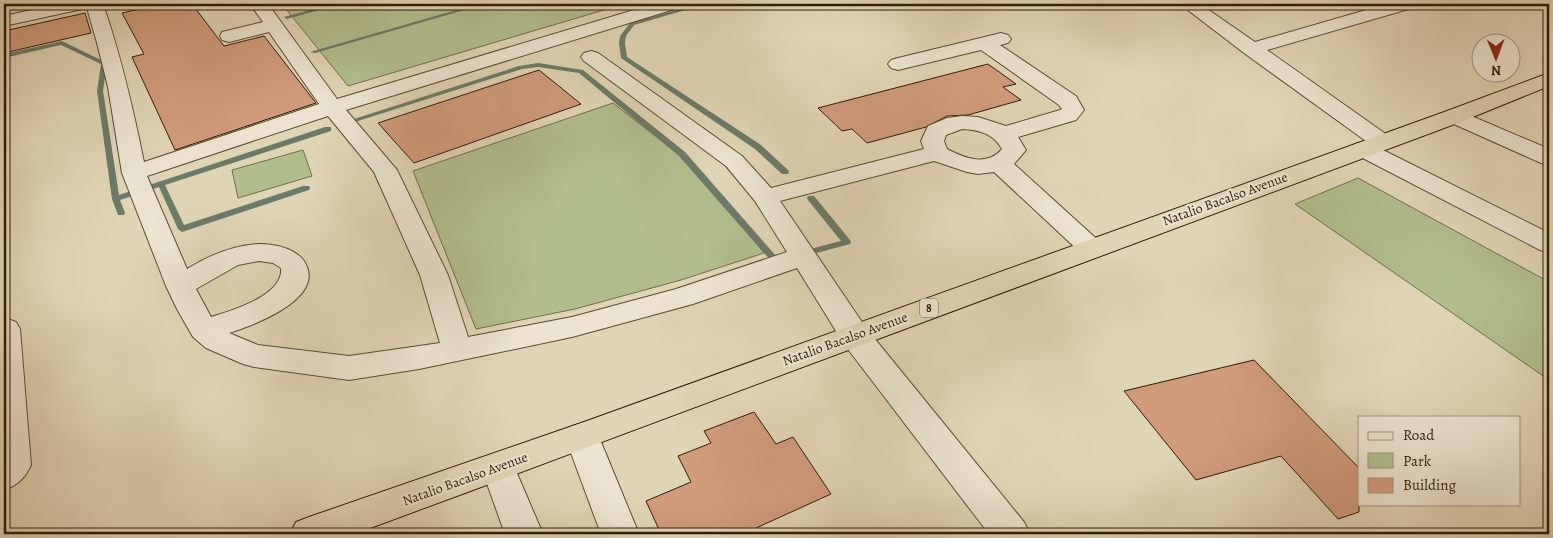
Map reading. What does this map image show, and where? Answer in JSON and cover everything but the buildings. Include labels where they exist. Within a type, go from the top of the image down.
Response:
[{"type":"highway","name":"Natalio Bacalso Avenue","points":[[309,534],[498,468],[1091,248],[1455,116],[1549,79]]},
{"type":"street","points":[[4,21],[83,4]]},
{"type":"street","points":[[94,4],[107,43],[118,87],[134,173],[180,286],[204,330],[217,340],[254,356],[349,368],[457,350],[572,327],[684,297],[804,256]]},
{"type":"street","points":[[259,4],[332,107],[385,170],[434,274],[457,350]]},
{"type":"street","points":[[134,173],[332,107],[672,4]]},
{"type":"street","points":[[1189,4],[1251,49],[1372,146],[1549,244]]},
{"type":"street","points":[[1251,49],[1406,4]]},
{"type":"street","points":[[229,36],[274,25]]},
{"type":"street","points":[[591,58],[592,29]]},
{"type":"street","points":[[898,64],[994,41],[1068,101],[1073,110],[1068,115],[1005,134]]},
{"type":"street","points":[[535,47],[591,58],[734,161],[765,197],[855,336],[1011,534]]},
{"type":"street","points":[[1455,116],[1549,158]]},
{"type":"street","points":[[972,122],[984,124],[1005,134],[1012,142],[1014,150],[1009,158],[999,164],[984,167],[966,166],[950,161],[937,153],[932,146],[931,139],[934,133],[949,124],[972,122]]},
{"type":"street","points":[[765,197],[937,153]]},
{"type":"street","points":[[999,164],[1091,248]]},
{"type":"street","points":[[180,286],[216,264],[246,254],[274,253],[285,256],[292,262],[296,270],[295,278],[280,298],[250,314],[204,330]]},
{"type":"street","points":[[4,475],[14,465],[5,329]]},
{"type":"street","points":[[582,437],[620,534]]},
{"type":"street","points":[[498,468],[524,534]]},
{"type":"green space","points":[[282,4],[624,4],[348,86]]},
{"type":"green space","points":[[613,103],[690,163],[723,196],[764,253],[681,280],[575,309],[476,329],[413,171]]},
{"type":"green space","points":[[303,150],[312,176],[238,198],[232,170]]},
{"type":"green space","points":[[1358,178],[1549,282],[1549,380],[1295,204]]},
{"type":"waterway","points":[[287,17],[338,4]]},
{"type":"waterway","points":[[703,4],[632,24],[623,36],[624,58],[758,147],[785,172]]},
{"type":"waterway","points":[[313,52],[479,5]]},
{"type":"waterway","points":[[4,56],[62,43],[104,63],[100,91],[116,199]]},
{"type":"waterway","points":[[356,120],[521,67],[538,65],[581,71],[682,154],[775,260],[782,258]]},
{"type":"waterway","points":[[161,184],[328,129]]},
{"type":"waterway","points":[[116,199],[161,184]]},
{"type":"waterway","points":[[161,184],[182,229],[306,188]]},
{"type":"waterway","points":[[811,198],[847,242],[813,251]]},
{"type":"waterway","points":[[116,199],[121,213]]}]
